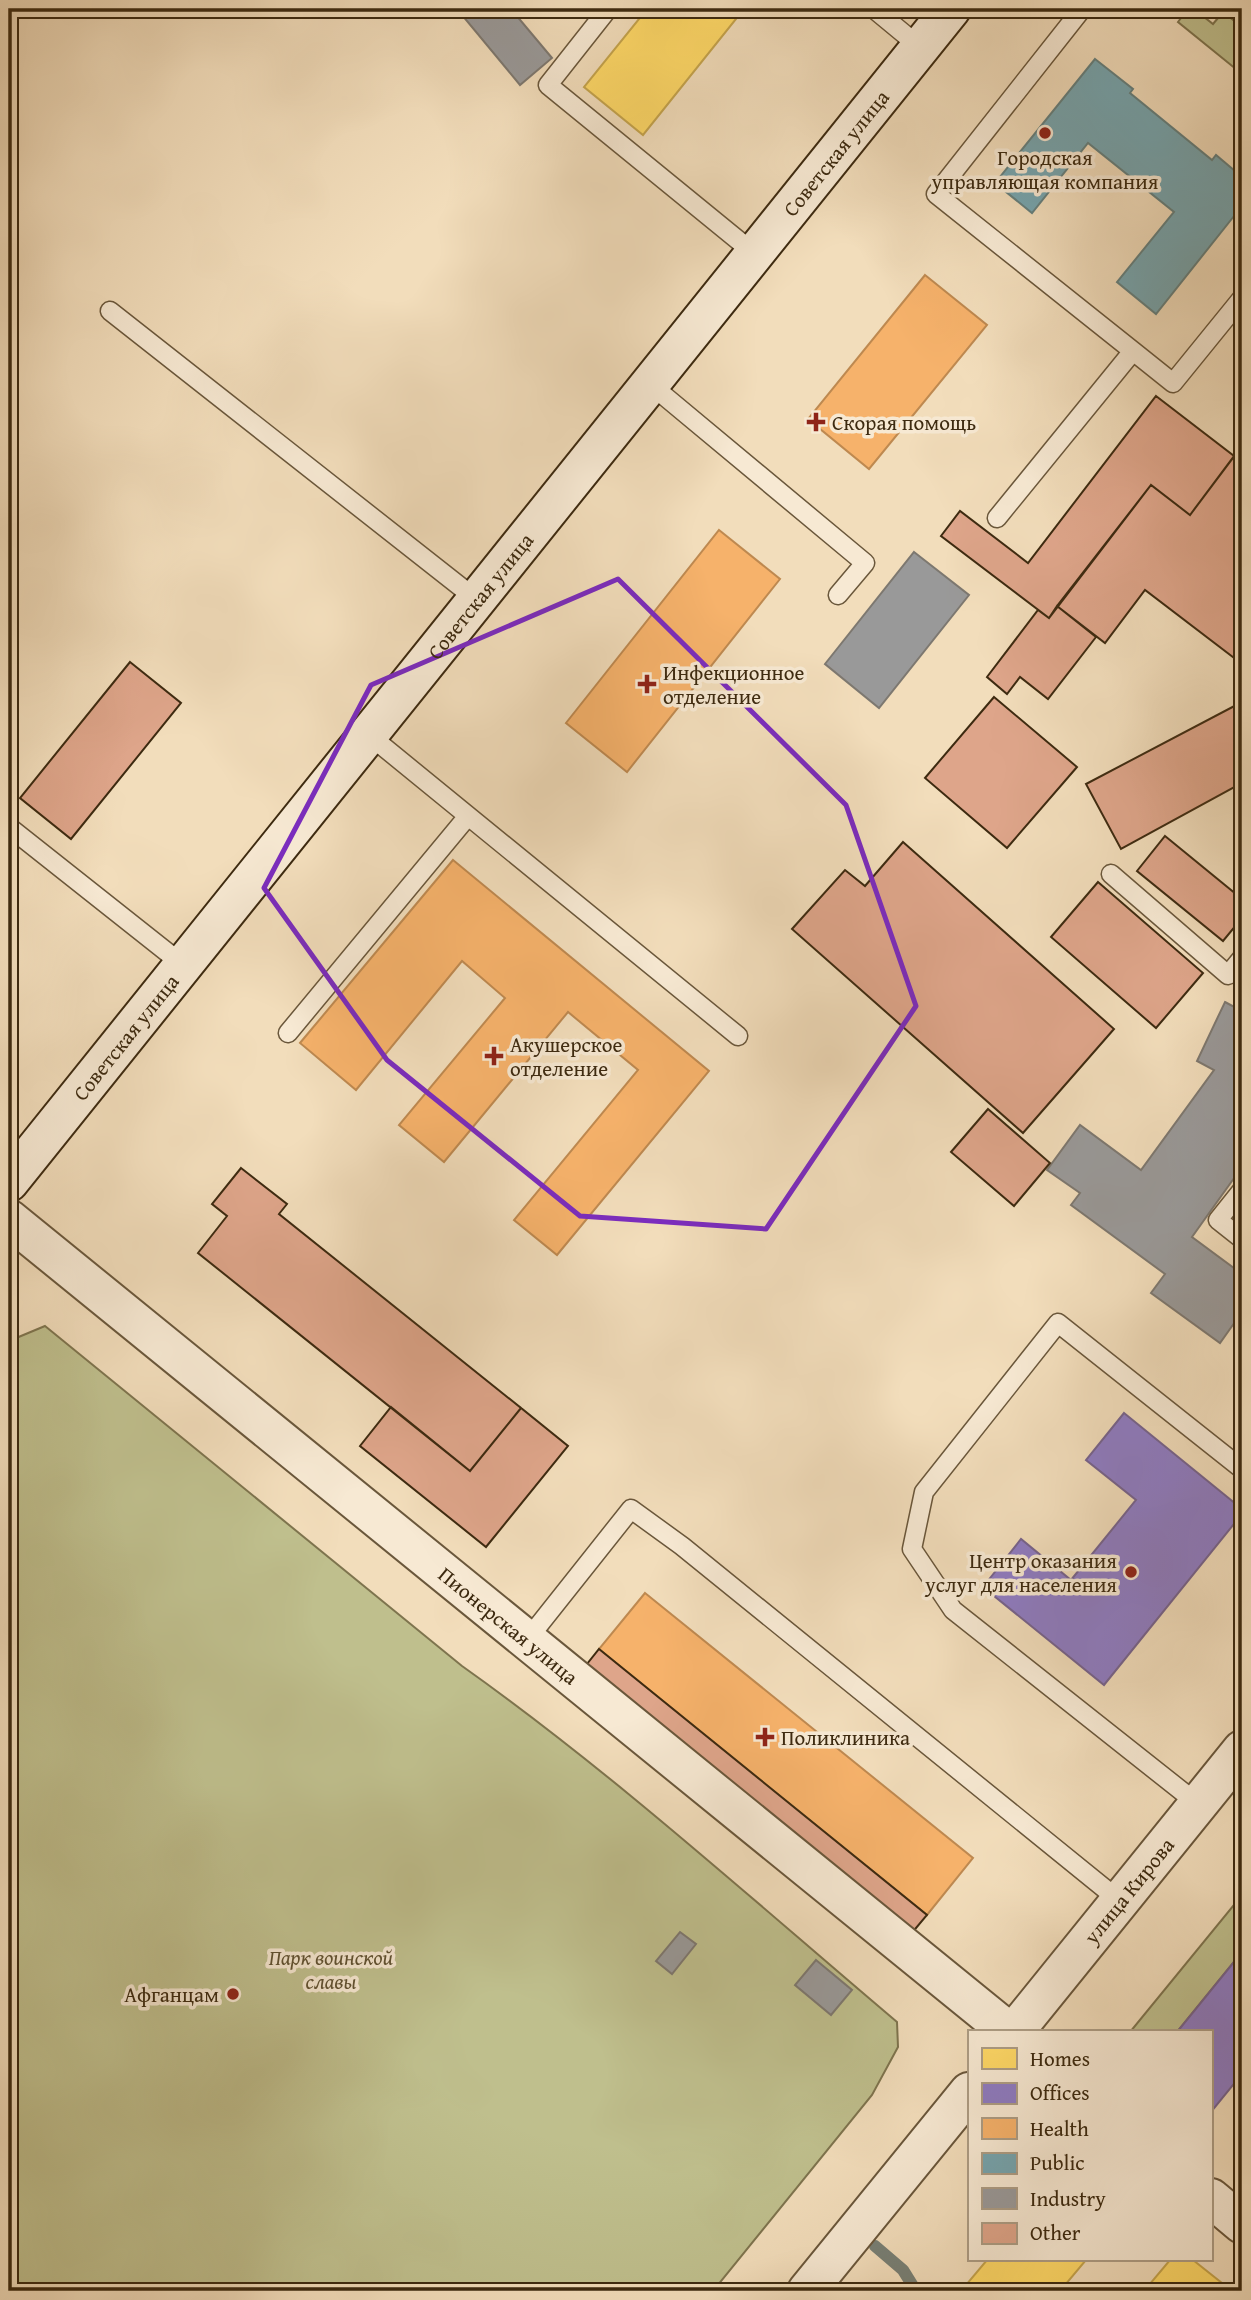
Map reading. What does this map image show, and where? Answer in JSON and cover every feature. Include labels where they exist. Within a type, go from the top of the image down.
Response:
[{"type":"street","name":"Советская улица","points":[[9,1182],[951,9]]},
{"type":"street","name":"Пионерская улица","points":[[9,1219],[1010,2030]]},
{"type":"street","name":"улица Кирова","points":[[1014,2030],[1242,1750]]},
{"type":"street","points":[[807,2291],[968,2093]]},
{"type":"street","points":[[1212,2199],[1242,2224]]},
{"type":"lane","points":[[608,9],[548,85],[755,254]]},
{"type":"lane","points":[[874,9],[920,47]]},
{"type":"lane","points":[[1082,9],[936,194],[1173,383],[1242,298]]},
{"type":"lane","points":[[110,311],[476,599]]},
{"type":"lane","points":[[997,518],[1133,351]]},
{"type":"lane","points":[[650,384],[865,563],[838,595]]},
{"type":"lane","points":[[369,735],[738,1036]]},
{"type":"lane","points":[[288,1032],[468,816]]},
{"type":"lane","points":[[9,827],[182,964]]},
{"type":"lane","points":[[1111,874],[1228,975],[1242,958]]},
{"type":"lane","points":[[1242,1190],[1218,1220],[1242,1239]]},
{"type":"lane","points":[[1198,1804],[953,1610],[912,1549],[924,1492],[1058,1323],[1242,1469]]},
{"type":"lane","points":[[527,1640],[631,1509],[682,1546],[1120,1901]]},
{"type":"highlighted area","points":[[618,579],[846,805],[916,1006],[766,1229],[580,1216],[387,1060],[264,888],[371,685]]},
{"type":"green space","points":[[1188,9],[1194,9],[1213,24],[1223,12],[1242,27],[1242,74],[1178,22]]},
{"type":"green space","name":"Парк воинской славы","points":[[45,1326],[462,1666],[629,1794],[897,2022],[898,2047],[872,2095],[713,2291],[9,2291],[9,1341]]},
{"type":"green space","points":[[1242,1895],[1242,1952],[1179,2030],[1132,2030]]},
{"type":"building: Homes","points":[[647,9],[744,9],[643,135],[584,87]]},
{"type":"building: Homes","points":[[985,2262],[1084,2262],[1060,2291],[961,2291]]},
{"type":"building: Homes","points":[[1168,2262],[1196,2262],[1232,2291],[1144,2291]]},
{"type":"building: Offices","points":[[1124,1413],[1242,1509],[1242,1514],[1104,1685],[983,1587],[1021,1539],[1071,1580],[1136,1500],[1086,1460]]},
{"type":"building: Offices","points":[[1242,1952],[1242,2074],[1212,2111],[1212,2030],[1179,2030]]},
{"type":"building: Health","points":[[925,275],[987,325],[869,469],[808,419]]},
{"type":"building: Health","name":"Инфекционное отделение","points":[[719,530],[780,579],[627,772],[566,723]]},
{"type":"building: Health","name":"Акушерское отделение","points":[[453,860],[709,1071],[557,1255],[514,1220],[638,1070],[568,1012],[444,1162],[399,1125],[505,998],[462,961],[356,1090],[300,1043]]},
{"type":"building: Health","name":"Поликлиника","points":[[645,1593],[973,1858],[927,1915],[599,1649]]},
{"type":"building: Public","points":[[1095,59],[1133,89],[1130,93],[1212,160],[1216,155],[1242,177],[1242,206],[1156,314],[1117,282],[1174,212],[1088,143],[1032,213],[995,183]]},
{"type":"building: Industry","points":[[457,9],[511,9],[552,58],[520,85]]},
{"type":"building: Industry","points":[[914,552],[969,595],[879,708],[825,664]]},
{"type":"building: Industry","points":[[1225,1002],[1242,1011],[1242,1167],[1192,1237],[1242,1274],[1242,1312],[1220,1343],[1151,1293],[1165,1274],[1071,1205],[1080,1193],[1047,1170],[1080,1125],[1141,1170],[1214,1070],[1197,1061]]},
{"type":"building: Industry","points":[[680,1932],[696,1944],[672,1974],[656,1961]]},
{"type":"building: Industry","points":[[816,1960],[852,1990],[831,2015],[795,1985]]},
{"type":"building: Other","points":[[1156,396],[1234,456],[1190,515],[1151,485],[1049,618],[941,536],[960,511],[1028,563]]},
{"type":"building: Other","points":[[1242,446],[1242,664],[1145,590],[1105,643],[1057,606],[1151,485],[1190,515]]},
{"type":"building: Other","points":[[1057,606],[1096,637],[1048,699],[1020,677],[1007,694],[987,677],[1038,610],[1049,618]]},
{"type":"building: Other","points":[[130,662],[181,703],[71,839],[20,798]]},
{"type":"building: Other","points":[[994,697],[1077,767],[1007,848],[925,778]]},
{"type":"building: Other","points":[[1242,702],[1242,783],[1121,849],[1086,784]]},
{"type":"building: Other","points":[[1165,836],[1242,899],[1242,918],[1223,941],[1137,871]]},
{"type":"building: Other","points":[[903,842],[1114,1029],[1023,1133],[792,929],[845,870],[865,886]]},
{"type":"building: Other","points":[[1098,882],[1203,973],[1156,1028],[1051,937]]},
{"type":"building: Other","points":[[988,1109],[1050,1163],[1014,1206],[951,1152]]},
{"type":"building: Other","points":[[241,1168],[287,1204],[279,1214],[521,1408],[470,1471],[198,1253],[227,1216],[212,1204]]},
{"type":"building: Other","points":[[391,1407],[470,1471],[521,1408],[568,1446],[486,1547],[360,1446]]},
{"type":"building: Other","points":[[599,1649],[927,1915],[911,1934],[583,1669]]},
{"type":"waterway","points":[[875,2246],[903,2270],[916,2291]]},
{"type":"place","name":"Городская управляющая компания","points":[[1045,133]]},
{"type":"place","name":"Скорая помощь","points":[[816,422]]},
{"type":"place","name":"Инфекционное отделение","points":[[647,684]]},
{"type":"place","name":"Акушерское отделение","points":[[494,1056]]},
{"type":"place","name":"Центр оказания услуг для населения","points":[[1131,1572]]},
{"type":"place","name":"Поликлиника","points":[[765,1737]]},
{"type":"place","name":"Афганцам","points":[[233,1994]]}]
